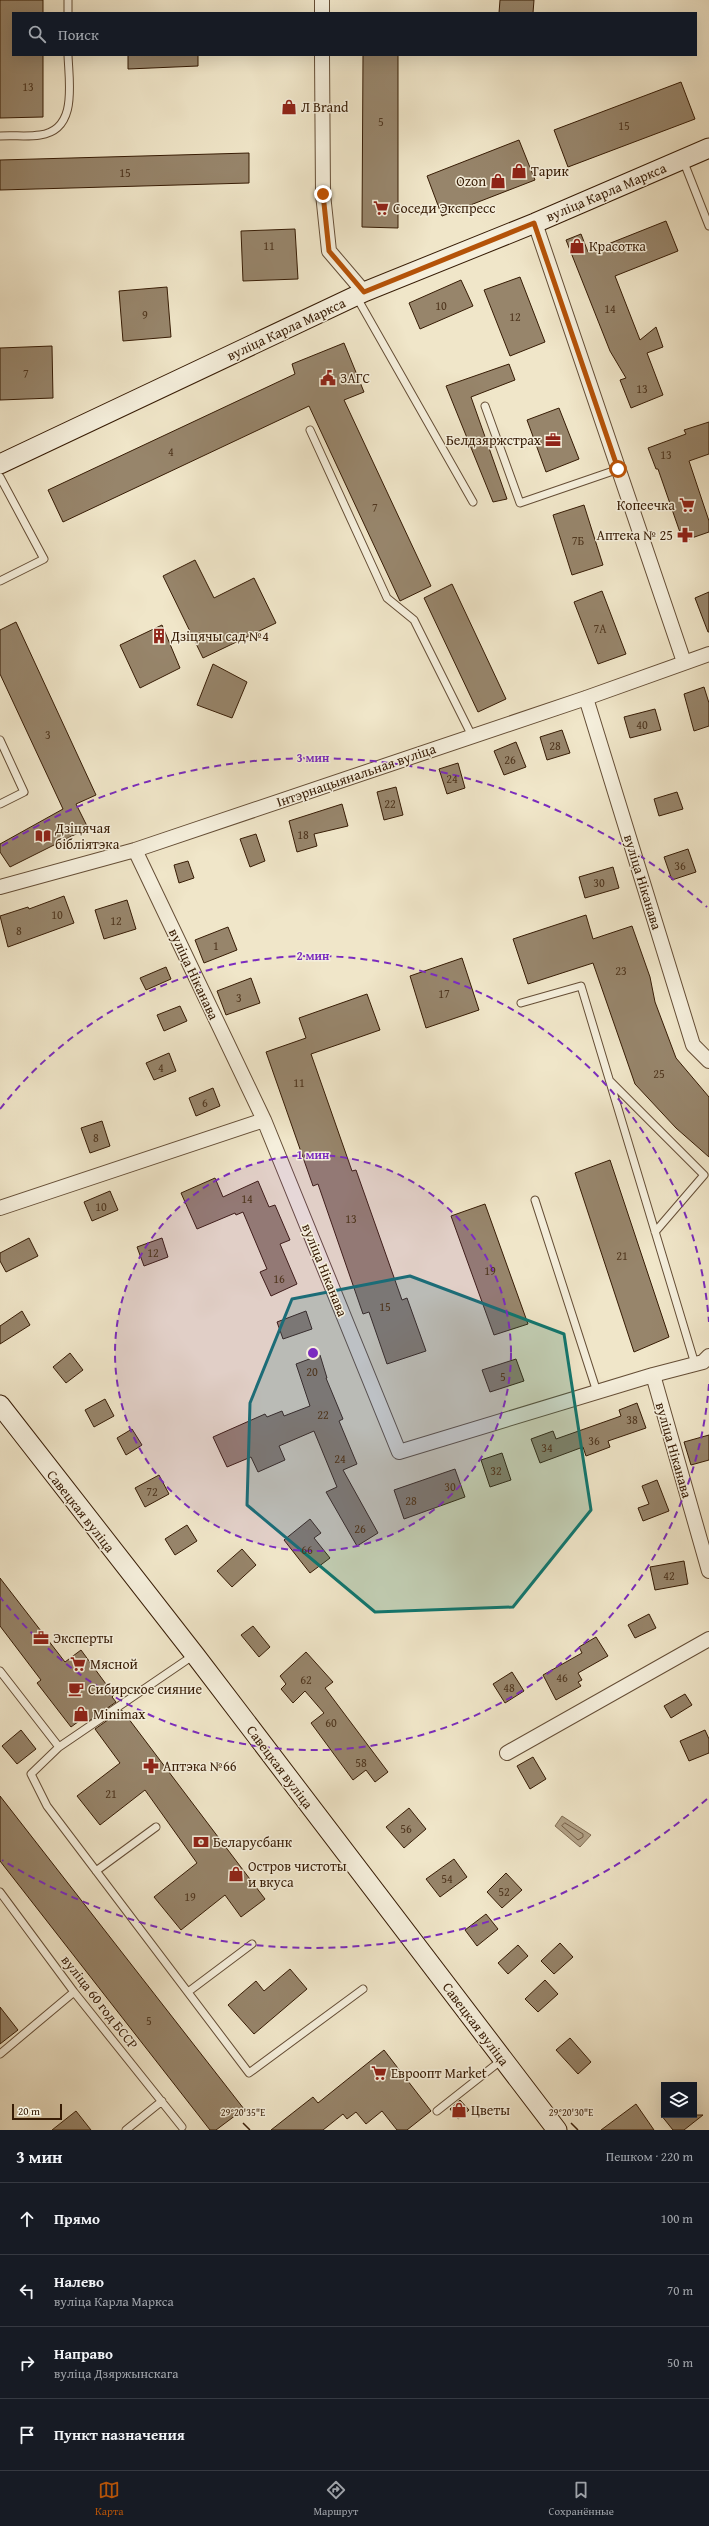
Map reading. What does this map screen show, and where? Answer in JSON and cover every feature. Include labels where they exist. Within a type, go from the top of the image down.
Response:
[{"type":"main road","name":"вуліца Карла Маркса","points":[[0,464],[360,294],[534,223],[709,148]]},
{"type":"main road","name":"Савецкая вуліца","points":[[0,1405],[195,1655],[557,2130]]},
{"type":"street","points":[[322,0],[322,12]]},
{"type":"street","points":[[322,56],[323,194],[329,251],[360,294]]},
{"type":"street","points":[[534,223],[684,662]]},
{"type":"street","name":"Інтэрнацыянальная вуліца","points":[[0,887],[135,850],[586,698],[709,654]]},
{"type":"street","name":"вуліца Ніканава","points":[[586,698],[693,1045],[709,1060]]},
{"type":"street","name":"вуліца Ніканава","points":[[135,850],[264,1120],[399,1452],[653,1375],[703,1362],[709,1356]]},
{"type":"street","points":[[0,1208],[264,1120]]},
{"type":"street","name":"вуліца Ніканава","points":[[653,1375],[709,1571]]},
{"type":"street","points":[[507,1753],[709,1639]]},
{"type":"lane","points":[[68,0],[68,12]]},
{"type":"lane","points":[[0,136],[40,135],[53,131],[62,123],[69,104],[68,56]]},
{"type":"lane","points":[[683,159],[709,226]]},
{"type":"lane","points":[[360,294],[473,502]]},
{"type":"lane","points":[[485,406],[520,503],[618,469]]},
{"type":"lane","points":[[310,430],[387,598],[414,620],[472,736]]},
{"type":"lane","points":[[0,478],[44,559],[0,580]]},
{"type":"lane","points":[[0,740],[24,792],[0,804]]},
{"type":"lane","points":[[521,1003],[581,986],[695,1364]]},
{"type":"lane","points":[[609,1080],[704,1175],[655,1232]]},
{"type":"lane","points":[[535,1200],[597,1392]]},
{"type":"lane","points":[[195,1655],[59,1747],[31,1774],[47,1806],[249,2073],[363,1989]]},
{"type":"lane","points":[[0,1671],[59,1747]]},
{"type":"lane","points":[[96,1871],[156,1827]]},
{"type":"lane","name":"вуліца 60 год БССР","points":[[1,1897],[74,1992],[182,2127]]},
{"type":"lane","points":[[188,1992],[252,1944]]},
{"type":"lane","points":[[0,2054],[74,1992]]},
{"type":"lane","points":[[437,2111],[503,2059]]},
{"type":"lane","points":[[126,2130],[162,2101]]},
{"type":"highlighted area","points":[[410,1276],[564,1334],[591,1510],[513,1607],[375,1612],[247,1505],[250,1403],[292,1299]]},
{"type":"water","points":[[562,1816],[591,1835],[580,1847],[555,1826]]},
{"type":"building","points":[[0,0],[43,0],[43,12],[12,12],[12,56],[43,56],[43,117],[0,118]]},
{"type":"building","points":[[500,0],[534,0],[533,12],[499,12]]},
{"type":"building","points":[[128,56],[198,56],[198,66],[128,69]]},
{"type":"building","points":[[363,56],[398,56],[398,228],[362,227]]},
{"type":"building","points":[[681,82],[695,119],[568,167],[554,130]]},
{"type":"building","points":[[519,140],[535,180],[442,216],[427,176]]},
{"type":"building","points":[[249,153],[249,183],[0,190],[0,160]]},
{"type":"building","points":[[666,221],[678,251],[615,276],[640,340],[656,327],[663,347],[647,353],[663,395],[631,408],[620,380],[626,378],[610,351],[566,240],[581,234],[588,252]]},
{"type":"building","points":[[295,229],[298,279],[243,281],[241,231]]},
{"type":"building","points":[[520,277],[545,342],[510,356],[484,290]]},
{"type":"building","points":[[461,280],[473,306],[420,329],[409,303]]},
{"type":"building","points":[[167,287],[171,337],[123,341],[119,291]]},
{"type":"building","points":[[344,343],[364,392],[344,400],[431,586],[400,601],[309,406],[63,522],[48,490],[295,374],[292,364]]},
{"type":"building","points":[[52,346],[53,398],[0,400],[0,348]]},
{"type":"building","points":[[509,364],[515,380],[471,397],[507,499],[493,502],[446,386]]},
{"type":"building","name":"Белдзяржстрах","points":[[559,408],[579,459],[546,472],[527,420]]},
{"type":"building","points":[[709,422],[709,454],[689,461],[709,521],[709,532],[683,541],[658,469],[656,469],[648,448],[686,434],[684,430]]},
{"type":"building","points":[[584,505],[603,565],[572,575],[553,515]]},
{"type":"building","points":[[195,560],[214,598],[254,578],[276,623],[203,658],[163,576]]},
{"type":"building","points":[[452,584],[506,699],[478,712],[424,598]]},
{"type":"building","points":[[602,591],[626,654],[598,664],[574,602]]},
{"type":"building","points":[[709,592],[709,632],[708,632],[695,598]]},
{"type":"building","points":[[16,622],[96,795],[76,804],[88,828],[10,867],[0,852],[0,844],[63,809],[0,674],[0,630]]},
{"type":"building","points":[[162,625],[180,668],[140,688],[120,645]]},
{"type":"building","points":[[213,664],[247,682],[232,718],[197,705]]},
{"type":"building","points":[[704,687],[709,703],[709,726],[694,731],[684,694]]},
{"type":"building","points":[[655,709],[661,730],[630,738],[624,717]]},
{"type":"building","points":[[562,730],[570,753],[547,760],[540,737]]},
{"type":"building","points":[[516,742],[526,767],[504,775],[494,751]]},
{"type":"building","points":[[458,763],[465,788],[447,794],[439,769]]},
{"type":"building","points":[[396,787],[403,815],[384,820],[377,792]]},
{"type":"building","points":[[677,792],[683,809],[659,816],[654,799]]},
{"type":"building","points":[[342,804],[348,826],[314,834],[317,846],[297,852],[289,821]]},
{"type":"building","points":[[256,834],[265,861],[250,867],[240,839]]},
{"type":"building","points":[[688,849],[696,872],[672,880],[664,857]]},
{"type":"building","points":[[188,861],[194,878],[179,883],[174,865]]},
{"type":"building","points":[[613,867],[619,888],[585,898],[579,877]]},
{"type":"building","points":[[64,896],[74,923],[8,947],[0,916],[28,907],[29,909]]},
{"type":"building","points":[[127,900],[136,929],[104,939],[95,910]]},
{"type":"building","points":[[586,915],[593,939],[632,926],[650,977],[655,1002],[676,1058],[709,1097],[709,1157],[676,1128],[635,1084],[593,963],[528,984],[513,939]]},
{"type":"building","points":[[228,927],[237,950],[204,963],[195,940]]},
{"type":"building","points":[[462,958],[479,1010],[426,1028],[410,976]]},
{"type":"building","points":[[166,967],[171,979],[146,990],[140,978]]},
{"type":"building","points":[[251,978],[260,1003],[226,1015],[217,991]]},
{"type":"building","points":[[367,994],[380,1030],[311,1054],[352,1171],[356,1170],[402,1300],[407,1298],[426,1351],[387,1364],[369,1312],[363,1314],[318,1184],[313,1186],[266,1052],[306,1038],[299,1018]]},
{"type":"building","points":[[180,1006],[187,1021],[164,1031],[157,1015]]},
{"type":"building","points":[[169,1053],[176,1071],[154,1080],[146,1063]]},
{"type":"building","points":[[213,1088],[220,1106],[196,1116],[189,1098]]},
{"type":"building","points":[[102,1121],[110,1146],[90,1153],[81,1128]]},
{"type":"building","points":[[610,1160],[669,1337],[634,1352],[575,1173]]},
{"type":"building","points":[[215,1178],[223,1197],[258,1181],[269,1207],[275,1205],[290,1240],[280,1244],[297,1284],[271,1296],[260,1272],[267,1269],[243,1212],[236,1215],[235,1213],[197,1229],[181,1193]]},
{"type":"building","points":[[110,1191],[118,1210],[92,1221],[84,1202]]},
{"type":"building","points":[[485,1204],[528,1324],[494,1335],[451,1216]]},
{"type":"building","points":[[29,1238],[38,1256],[6,1272],[0,1261],[0,1253]]},
{"type":"building","points":[[162,1238],[168,1257],[144,1266],[137,1247]]},
{"type":"building","points":[[22,1311],[30,1325],[0,1344],[0,1326]]},
{"type":"building","points":[[306,1311],[312,1329],[283,1339],[277,1322]]},
{"type":"building","points":[[70,1353],[83,1370],[66,1383],[53,1367]]},
{"type":"building","points":[[320,1355],[326,1378],[343,1419],[339,1421],[357,1464],[343,1470],[378,1533],[357,1546],[326,1492],[337,1487],[314,1431],[279,1446],[285,1460],[258,1472],[251,1457],[227,1467],[213,1437],[265,1414],[267,1417],[282,1411],[284,1416],[310,1406],[296,1364]]},
{"type":"building","points":[[516,1359],[524,1381],[490,1392],[482,1370]]},
{"type":"building","points":[[105,1399],[114,1416],[94,1427],[85,1410]]},
{"type":"building","points":[[637,1403],[646,1428],[608,1441],[610,1447],[586,1456],[583,1447],[540,1463],[531,1439],[553,1431],[556,1439],[621,1416],[619,1410]]},
{"type":"building","points":[[132,1429],[142,1445],[126,1455],[117,1438]]},
{"type":"building","points":[[709,1435],[709,1460],[691,1465],[684,1442]]},
{"type":"building","points":[[502,1453],[511,1480],[490,1487],[481,1460]]},
{"type":"building","points":[[455,1469],[465,1497],[404,1519],[394,1490]]},
{"type":"building","points":[[159,1475],[169,1494],[145,1507],[135,1488]]},
{"type":"building","points":[[657,1480],[669,1511],[643,1521],[638,1508],[649,1504],[642,1486]]},
{"type":"building","points":[[310,1519],[321,1533],[314,1538],[330,1558],[310,1573],[284,1540]]},
{"type":"building","points":[[187,1525],[197,1541],[175,1555],[165,1539]]},
{"type":"building","points":[[242,1549],[256,1565],[232,1587],[217,1571]]},
{"type":"building","points":[[684,1561],[688,1584],[655,1590],[650,1567]]},
{"type":"building","points":[[0,1578],[65,1662],[81,1650],[114,1695],[112,1697],[116,1702],[89,1721],[86,1716],[71,1727],[37,1683],[41,1680],[0,1626]]},
{"type":"building","points":[[649,1614],[656,1628],[635,1638],[628,1625]]},
{"type":"building","points":[[253,1626],[270,1647],[259,1657],[241,1635]]},
{"type":"building","points":[[596,1637],[608,1656],[578,1673],[582,1680],[578,1682],[581,1686],[556,1700],[543,1675],[582,1653],[579,1647]]},
{"type":"building","points":[[306,1652],[333,1682],[325,1688],[388,1772],[375,1782],[366,1770],[353,1780],[311,1723],[324,1713],[305,1691],[293,1703],[281,1689],[286,1684],[280,1676]]},
{"type":"building","points":[[512,1672],[524,1691],[505,1703],[493,1684]]},
{"type":"building","points":[[685,1694],[692,1705],[671,1718],[664,1706]]},
{"type":"building","points":[[122,1710],[265,1899],[241,1917],[225,1895],[181,1930],[154,1897],[197,1863],[145,1790],[100,1825],[77,1796],[120,1763],[95,1729]]},
{"type":"building","points":[[21,1730],[36,1749],[17,1764],[2,1746]]},
{"type":"building","points":[[705,1730],[709,1739],[709,1753],[689,1761],[680,1741]]},
{"type":"building","points":[[533,1757],[546,1779],[530,1789],[517,1766]]},
{"type":"building","points":[[0,1796],[244,2109],[216,2130],[210,2130],[0,1861]]},
{"type":"building","points":[[409,1808],[426,1829],[404,1848],[386,1827]]},
{"type":"building","points":[[454,1859],[467,1877],[440,1897],[426,1879]]},
{"type":"building","points":[[506,1873],[522,1890],[502,1908],[487,1892]]},
{"type":"building","points":[[486,1914],[498,1929],[477,1946],[465,1930]]},
{"type":"building","points":[[560,1943],[573,1957],[554,1974],[541,1961]]},
{"type":"building","points":[[518,1945],[528,1956],[508,1974],[498,1963]]},
{"type":"building","points":[[290,1969],[307,1989],[254,2034],[228,2005],[256,1981],[264,1991]]},
{"type":"building","points":[[545,1980],[558,1994],[538,2012],[525,1999]]},
{"type":"building","points":[[0,2007],[18,2030],[0,2044]]},
{"type":"building","points":[[570,2038],[591,2062],[578,2074],[556,2050]]},
{"type":"building","name":"Евроопт Market","points":[[384,2050],[431,2111],[407,2130],[397,2130],[382,2111],[366,2124],[356,2112],[347,2119],[343,2114],[323,2130],[271,2130],[313,2097],[318,2103]]},
{"type":"building","name":"Цветы","points":[[460,2100],[469,2110],[458,2119],[450,2109]]},
{"type":"building","points":[[636,2104],[654,2130],[601,2130]]},
{"type":"building","points":[[76,2111],[91,2130],[52,2130]]},
{"type":"building","points":[[697,2115],[703,2115],[684,2130],[673,2130],[663,2118],[697,2118]]},
{"type":"place","name":"Л Brand","points":[[289,107]]},
{"type":"place","name":"Тарик","points":[[519,171]]},
{"type":"place","name":"Ozon","points":[[498,181]]},
{"type":"place","name":"Соседи Экспресс","points":[[381,208]]},
{"type":"place","name":"Красотка","points":[[577,246]]},
{"type":"place","name":"ЗАГС","points":[[328,378]]},
{"type":"place","name":"Белдзяржстрах","points":[[553,440]]},
{"type":"place","name":"Копеечка","points":[[687,505]]},
{"type":"place","name":"Аптека № 25","points":[[685,535]]},
{"type":"place","name":"Дзіцячы сад №4","points":[[159,636]]},
{"type":"place","name":"Дзіцячая бібліятэка","points":[[43,836]]},
{"type":"place","name":"Эксперты","points":[[41,1638]]},
{"type":"place","name":"Мясной","points":[[78,1664]]},
{"type":"place","name":"Сибирское сияние","points":[[76,1689]]},
{"type":"place","name":"Minimax","points":[[81,1714]]},
{"type":"place","name":"Аптэка №66","points":[[151,1766]]},
{"type":"place","name":"Беларусбанк","points":[[201,1842]]},
{"type":"place","name":"Остров чистоты и вкуса","points":[[236,1874]]},
{"type":"place","name":"Евроопт Market","points":[[379,2073]]},
{"type":"place","name":"Цветы","points":[[459,2110]]},
{"type":"route","points":[[323,194],[329,251],[364,292],[534,223],[618,469]]}]
